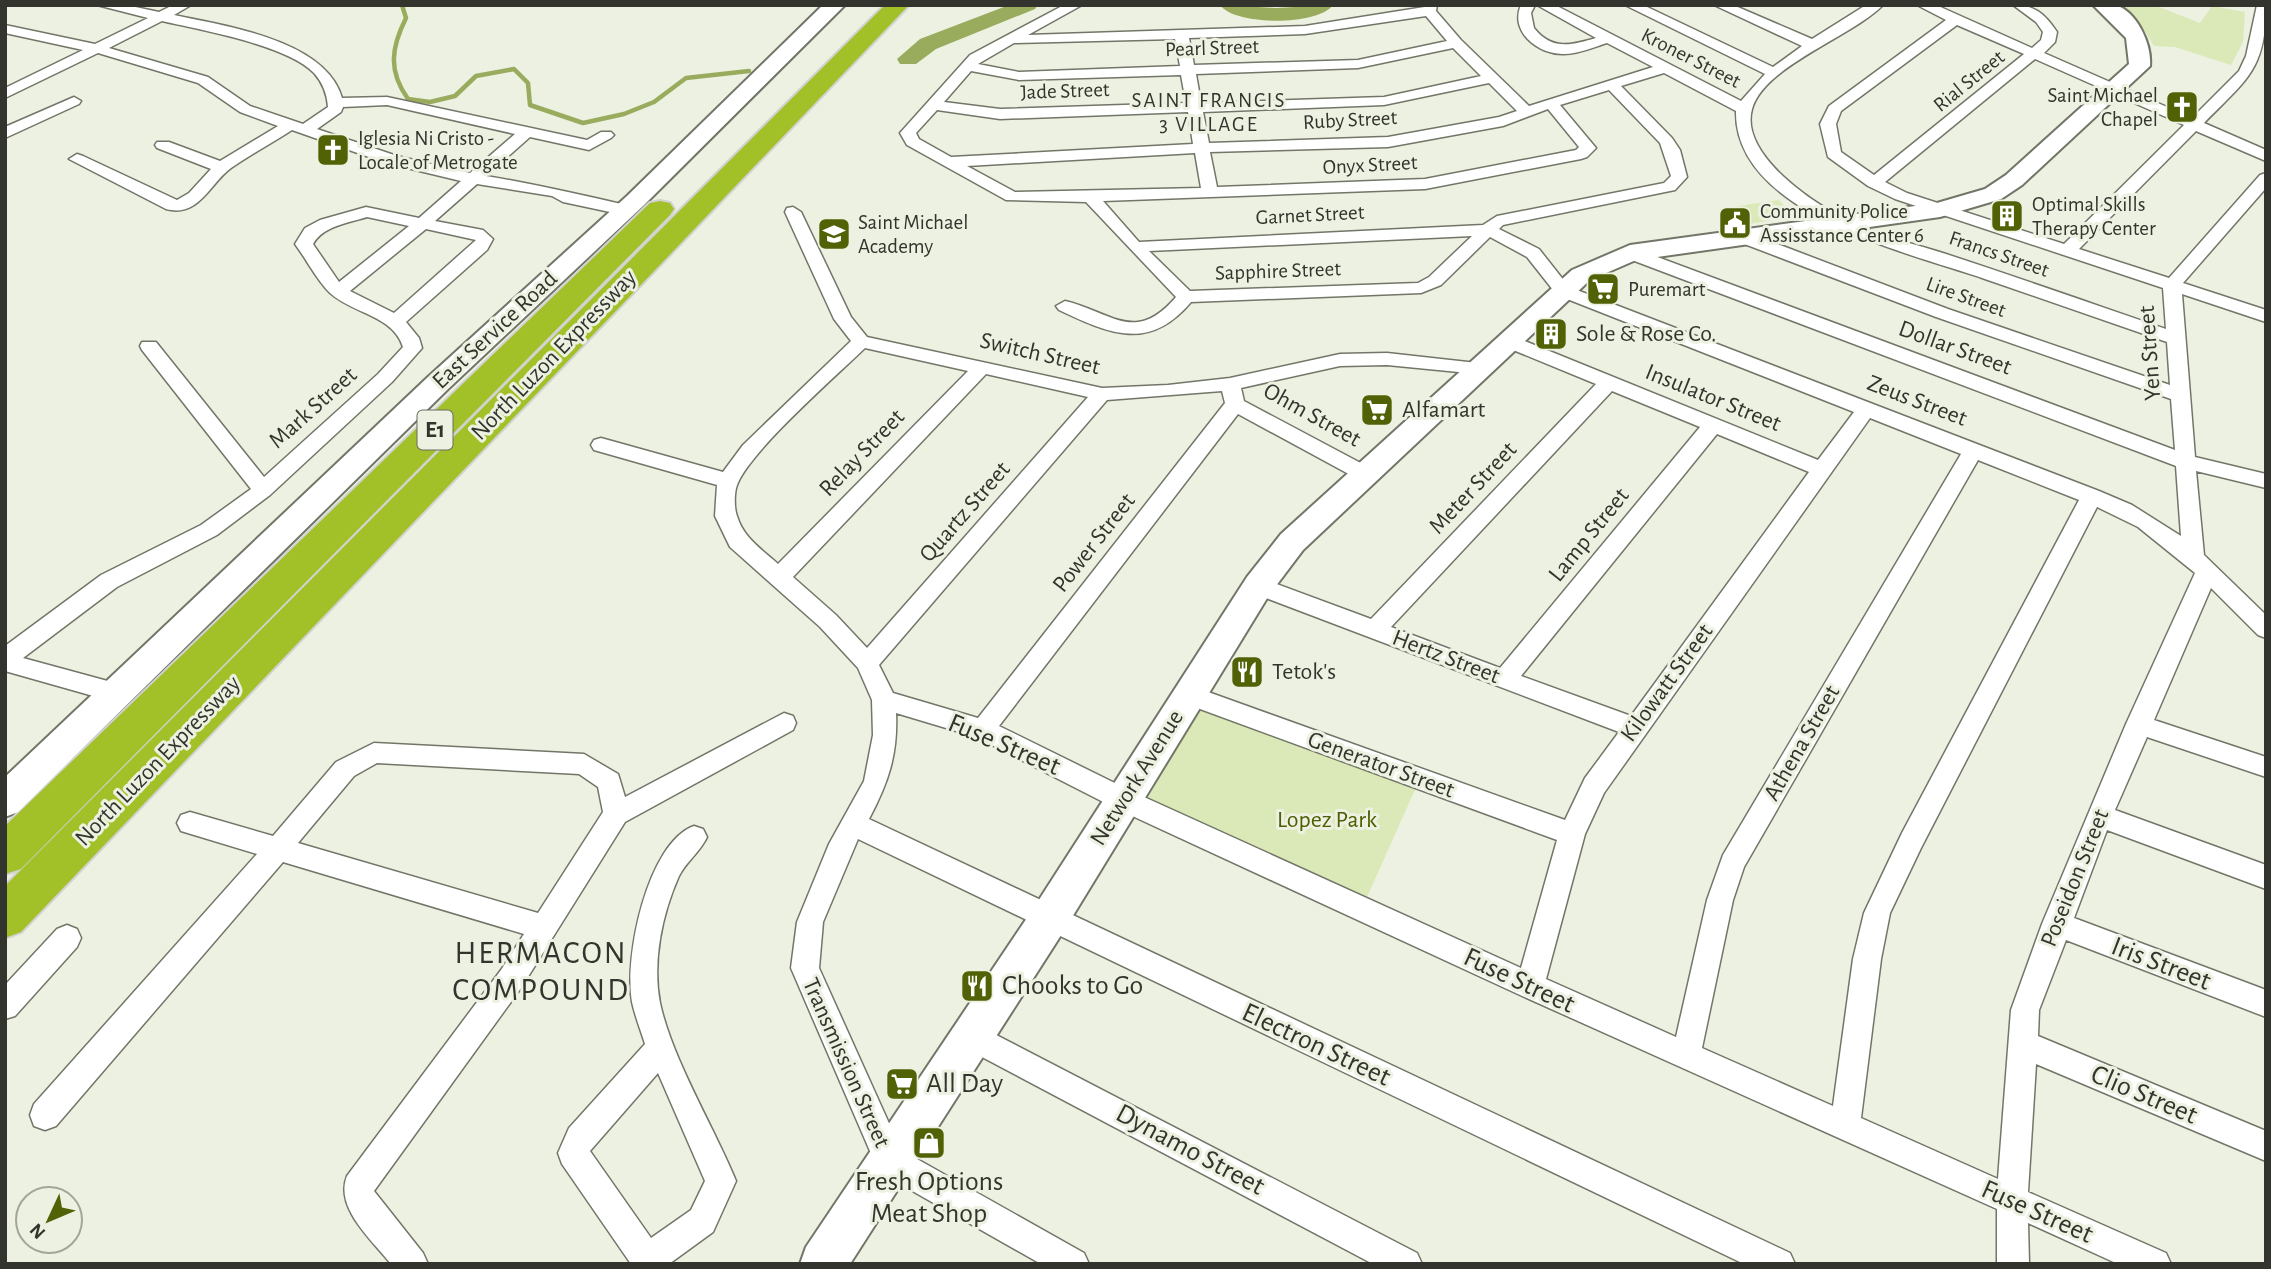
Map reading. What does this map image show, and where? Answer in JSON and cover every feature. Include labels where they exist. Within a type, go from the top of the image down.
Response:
[{"type":"highway","name":"North Luzon Expressway","points":[[5,855],[890,6]]},
{"type":"highway","name":"North Luzon Expressway","points":[[5,917],[776,127],[890,6]]},
{"type":"street","points":[[77,159],[172,206],[185,203],[206,190],[210,178],[223,166],[336,109],[335,92],[315,66],[287,51],[161,16],[104,5]]},
{"type":"street","points":[[5,94],[184,5]]},
{"type":"street","name":"East Service Road","points":[[5,802],[438,383],[629,206],[835,5]]},
{"type":"street","points":[[1075,5],[975,58],[908,133],[912,142],[1012,197],[1090,197],[1135,247],[1186,297]]},
{"type":"street","points":[[1528,5],[1524,10],[1526,28],[1531,36],[1555,49],[1567,49],[1608,38]]},
{"type":"street","name":"Kroner Street","points":[[1544,5],[1745,109]]},
{"type":"street","points":[[1632,5],[1774,73]]},
{"type":"street","points":[[1721,5],[1813,45]]},
{"type":"street","points":[[1745,109],[1755,92],[1774,73],[1876,5]]},
{"type":"street","points":[[1924,5],[2266,156]]},
{"type":"street","name":"Rial Street","points":[[1874,184],[2048,42],[2050,32],[2041,19],[2020,5]]},
{"type":"street","name":"Network Avenue","points":[[823,1264],[1049,919],[1258,586],[1292,542],[1363,473],[1581,275],[1630,253],[1940,209],[1993,194],[2014,180],[2140,66],[2140,43],[2129,25],[2103,5]]},
{"type":"street","points":[[2066,252],[2245,73],[2253,61],[2263,32],[2264,5]]},
{"type":"street","points":[[1008,41],[1305,30],[1430,8],[1456,43],[1528,113]]},
{"type":"street","points":[[1956,19],[1833,109],[1828,124],[1834,154],[1874,184],[1940,209],[2266,316]]},
{"type":"street","points":[[1041,24],[1050,38]]},
{"type":"street","points":[[5,29],[96,48],[203,80],[245,109],[392,160],[475,179],[556,192],[569,199],[629,206]]},
{"type":"street","points":[[1181,33],[1210,193]]},
{"type":"street","name":"Pearl Street","points":[[968,66],[1019,76],[1358,64],[1456,43]]},
{"type":"street","name":"Ruby Street","points":[[945,162],[1202,148],[1388,142],[1503,121],[1664,68]]},
{"type":"street","points":[[5,77],[32,82],[74,101],[5,133]]},
{"type":"street","name":"Jade Street","points":[[933,105],[1000,114],[1384,101],[1491,78]]},
{"type":"street","name":"Garnet Street","points":[[1488,230],[1497,221],[1669,187],[1679,177],[1667,141],[1611,84]]},
{"type":"street","points":[[335,103],[387,101],[589,145],[606,135]]},
{"type":"street","name":"Onyx Street","points":[[1090,197],[1425,184],[1581,154],[1588,148],[1551,103]]},
{"type":"street","name":"Francs Street","points":[[1745,109],[1744,129],[1756,159],[1772,175],[1839,224],[2175,338]]},
{"type":"street","points":[[339,291],[475,179],[526,132]]},
{"type":"street","points":[[163,145],[223,166]]},
{"type":"street","name":"Yen Street","points":[[2200,565],[2184,461],[2172,285],[2266,178]]},
{"type":"street","name":"Mark Street","points":[[5,661],[109,581],[208,530],[262,490],[385,378],[413,348],[412,338],[395,322],[339,291],[304,244],[312,232],[326,224],[366,212],[423,223]]},
{"type":"street","points":[[601,445],[728,481],[750,450],[861,341],[843,319],[793,212]]},
{"type":"street","points":[[395,322],[481,246],[485,239],[477,234],[423,223]]},
{"type":"street","name":"Garnet Street","points":[[1135,247],[1488,230],[1533,253],[1563,291]]},
{"type":"street","name":"Sapphire Street","points":[[1065,306],[1124,329],[1144,329],[1173,315],[1186,297],[1421,288],[1434,281],[1488,230]]},
{"type":"street","name":"Lire Street","points":[[1740,236],[1942,313],[2180,395]]},
{"type":"street","name":"Dollar Street","points":[[1630,253],[2184,461],[2266,481]]},
{"type":"street","name":"Zeus Street","points":[[1563,291],[2092,496],[2148,522],[2200,565],[2266,629]]},
{"type":"street","name":"Switch Street","points":[[861,341],[1102,394],[1168,391],[1233,394],[1340,360],[1387,359],[1479,368]]},
{"type":"street","name":"Insulator Street","points":[[1508,341],[1821,469]]},
{"type":"street","points":[[149,346],[262,490]]},
{"type":"street","name":"Relay Street","points":[[779,577],[983,366]]},
{"type":"street","name":"Meter Street","points":[[1375,630],[1609,382]]},
{"type":"street","name":"Quartz Street","points":[[867,663],[1102,394]]},
{"type":"street","name":"Ohm Street","points":[[1233,394],[1363,473]]},
{"type":"street","name":"Power Street","points":[[983,729],[1233,394]]},
{"type":"street","name":"Kilowatt Street","points":[[1530,986],[1572,834],[1594,786],[1865,410]]},
{"type":"street","name":"Lamp Street","points":[[1505,679],[1713,425]]},
{"type":"street","name":"Athena Street","points":[[1686,1056],[1720,900],[1732,863],[1973,451]]},
{"type":"street","name":"Transmission Street","points":[[728,481],[724,493],[726,516],[738,541],[828,621],[867,663],[884,700],[885,735],[876,782],[838,852],[810,922],[804,968],[890,1161]]},
{"type":"street","points":[[1845,1126],[1867,959],[1877,913],[1911,841],[2092,496]]},
{"type":"street","name":"Poseidon Street","points":[[2013,1264],[2012,1201],[2025,1010],[2056,924],[2200,565]]},
{"type":"street","name":"Hertz Street","points":[[1258,586],[1634,728]]},
{"type":"street","points":[[5,661],[118,693]]},
{"type":"street","name":"Generator Street","points":[[1189,695],[1572,834]]},
{"type":"street","name":"Fuse Street","points":[[884,700],[983,729],[1124,800],[1530,986],[2155,1264]]},
{"type":"street","points":[[412,1264],[361,1201],[358,1187],[511,979],[616,814],[783,723]]},
{"type":"street","points":[[2138,724],[2266,767]]},
{"type":"street","points":[[46,1115],[278,850],[345,769],[374,753],[584,764],[609,781],[616,814]]},
{"type":"street","points":[[2099,816],[2266,877]]},
{"type":"street","points":[[190,823],[545,928]]},
{"type":"street","name":"Electron Street","points":[[855,825],[1779,1264]]},
{"type":"street","points":[[661,1048],[580,1139],[573,1153],[647,1262],[702,1221],[721,1181],[661,1048],[646,1002],[644,951],[652,915],[669,868],[694,837]]},
{"type":"street","name":"Iris Street","points":[[2056,924],[2266,1004]]},
{"type":"street","points":[[5,1006],[67,938]]},
{"type":"street","name":"Dynamo Street","points":[[973,1037],[1406,1264]]},
{"type":"street","name":"Clio Street","points":[[2022,1044],[2266,1146]]},
{"type":"street","points":[[890,1161],[1073,1264]]},
{"type":"green space","points":[[2114,5],[2154,5],[2200,23],[2212,6],[2245,12],[2243,42],[2231,65],[2175,47],[2154,46],[2141,25]]},
{"type":"green space","points":[[1779,200],[1796,217],[1748,224],[1732,207]]},
{"type":"green space","name":"Lopez Park","points":[[1201,707],[1418,783],[1362,908],[1142,808]]},
{"type":"waterway","points":[[402,5],[406,18],[397,39],[394,59],[397,79],[408,99],[430,102],[455,96],[476,76],[514,69],[528,83],[530,105],[583,123],[624,114],[654,102],[686,78],[749,71]]},
{"type":"waterway","points":[[908,59],[928,44],[1028,5]]},
{"type":"waterway","points":[[1230,5],[1254,13],[1276,15],[1323,5]]},
{"type":"place","name":"Saint Michael Chapel","points":[[2182,107]]},
{"type":"place","name":"Iglesia Ni Cristo - Locale of Metrogate","points":[[333,150]]},
{"type":"place","name":"Optimal Skills Therapy Center","points":[[2007,216]]},
{"type":"place","name":"Community Police Assisstance Center 6","points":[[1735,223]]},
{"type":"place","name":"Saint Michael Academy","points":[[834,234]]},
{"type":"place","name":"Puremart","points":[[1603,289]]},
{"type":"place","name":"Sole & Rose Co.","points":[[1551,334]]},
{"type":"place","name":"Alfamart","points":[[1377,410]]},
{"type":"place","name":"Tetok's","points":[[1247,672]]},
{"type":"place","name":"Chooks to Go","points":[[977,986]]},
{"type":"place","name":"All Day","points":[[902,1084]]},
{"type":"place","name":"Fresh Options Meat Shop","points":[[929,1143]]},
{"type":"district","name":"SAINT FRANCIS 3 VILLAGE","points":[[1209,112]]},
{"type":"district","name":"HERMACON COMPOUND","points":[[541,972]]}]
